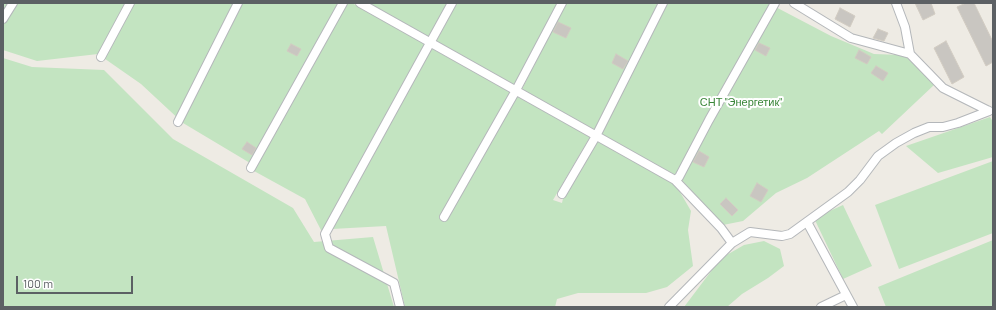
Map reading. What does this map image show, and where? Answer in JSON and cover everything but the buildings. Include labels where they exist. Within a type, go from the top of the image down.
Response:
[{"type":"street","points":[[3,19],[13,3]]},
{"type":"street","points":[[101,57],[130,3]]},
{"type":"street","points":[[178,122],[238,3]]},
{"type":"street","points":[[251,168],[343,3]]},
{"type":"street","points":[[360,3],[431,42],[515,92],[675,180],[721,228],[732,243]]},
{"type":"street","points":[[400,307],[394,283],[329,248],[325,234],[329,224],[452,3]]},
{"type":"street","points":[[444,217],[515,92],[562,3]]},
{"type":"street","points":[[562,194],[596,136],[663,3]]},
{"type":"street","points":[[675,180],[679,177],[775,3]]},
{"type":"street","points":[[669,307],[732,243],[750,232],[782,236],[790,234],[848,192],[860,180],[878,156],[896,143],[914,133],[929,128],[944,127],[958,123],[989,111],[943,88],[910,54],[851,38],[794,3]]},
{"type":"street","points":[[896,3],[905,27],[910,54]]},
{"type":"street","points":[[808,222],[853,307]]},
{"type":"street","points":[[820,307],[846,295]]},
{"type":"green space","points":[[3,3],[352,3],[427,44],[322,232],[305,199],[254,171],[250,163],[183,123],[141,84],[98,54],[37,61],[3,50]]},
{"type":"green space","points":[[365,3],[450,3],[430,39]]},
{"type":"green space","points":[[457,3],[559,3],[514,86],[436,42]]},
{"type":"green space","points":[[566,3],[660,3],[594,131],[521,91]]},
{"type":"green space","name":"СНТ \"Энергетик\"","points":[[667,3],[768,3],[831,36],[874,54],[901,55],[918,62],[934,85],[882,134],[879,131],[807,178],[776,193],[743,221],[723,225],[679,177],[601,135]]},
{"type":"green space","points":[[431,48],[511,92],[440,216],[444,217],[514,97],[518,95],[590,137],[553,200],[562,203],[564,194],[597,141],[672,182],[680,192],[691,211],[688,230],[693,266],[667,287],[646,293],[578,293],[557,299],[555,307],[405,307],[386,226],[332,229]]},
{"type":"green space","points":[[3,58],[32,67],[104,70],[173,139],[293,208],[314,242],[373,237],[394,307],[3,307]]},
{"type":"green space","points":[[990,117],[993,122],[993,157],[938,173],[906,146]]},
{"type":"green space","points":[[993,161],[993,233],[899,269],[875,205]]},
{"type":"green space","points":[[843,205],[872,266],[843,279],[814,218]]},
{"type":"green space","points":[[993,240],[993,307],[886,307],[878,287]]},
{"type":"green space","points":[[764,241],[780,249],[784,266],[742,294],[727,307],[684,307],[712,270],[711,264],[744,245]]}]
